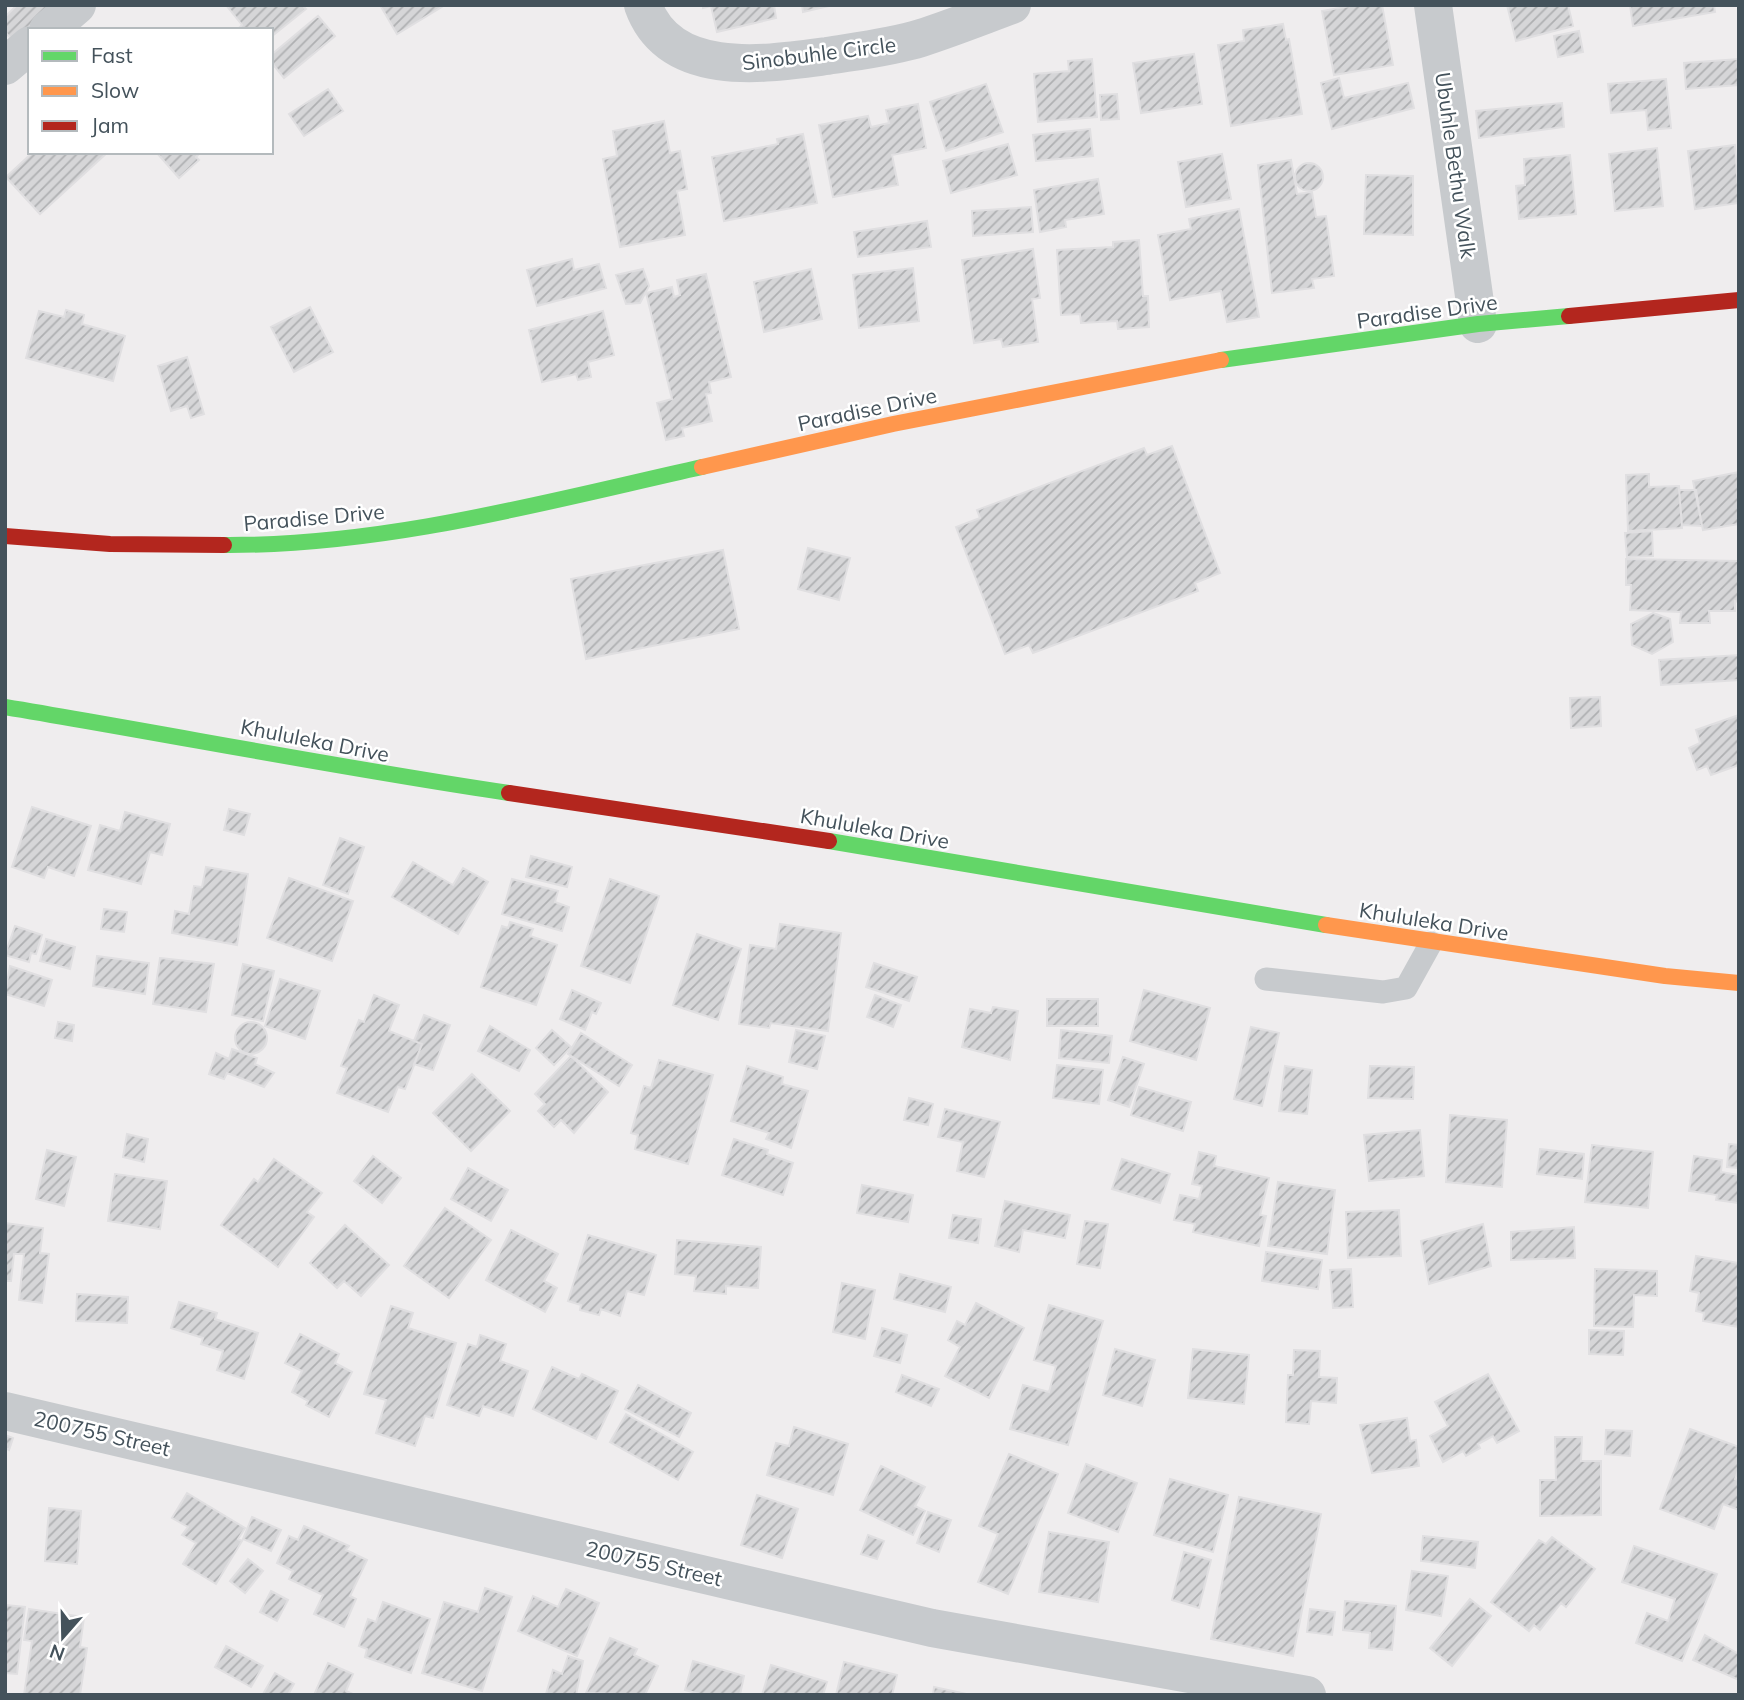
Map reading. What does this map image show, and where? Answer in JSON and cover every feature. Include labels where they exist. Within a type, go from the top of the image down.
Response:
[{"type":"street","points":[[50,28],[77,5]]},
{"type":"street","name":"Sinobuhle Circle","points":[[643,5],[648,19],[674,44],[699,57],[735,65],[845,53],[919,39],[1012,5]]},
{"type":"street","name":"Ubuhle Bethu Walk","points":[[1433,5],[1478,324]]},
{"type":"street","points":[[5,66],[28,47]]},
{"type":"street","name":"Paradise Drive","points":[[5,536],[110,544],[234,545],[334,539],[451,523],[893,424],[1214,361],[1478,324],[1739,300]]},
{"type":"street","name":"Khululeka Drive","points":[[5,707],[257,749],[366,772],[780,834],[1431,943],[1739,984]]},
{"type":"street","name":"200755 Street","points":[[5,1411],[932,1628],[1307,1695]]},
{"type":"lane","points":[[1265,978],[1383,992],[1406,988],[1431,943]]},
{"type":"building","points":[[17,5],[51,5],[14,42],[5,32],[5,17]]},
{"type":"building","points":[[226,5],[302,5],[306,9],[273,35],[273,28],[239,28],[242,25]]},
{"type":"building","points":[[380,5],[445,5],[397,34]]},
{"type":"building","points":[[703,5],[774,5],[776,18],[717,32],[711,6],[703,8]]},
{"type":"building","points":[[802,5],[833,5],[803,12]]},
{"type":"building","points":[[1356,5],[1382,5],[1393,65],[1334,75],[1322,11]]},
{"type":"building","points":[[1507,5],[1568,5],[1573,26],[1516,41]]},
{"type":"building","points":[[1630,5],[1714,5],[1715,12],[1633,26]]},
{"type":"building","points":[[318,16],[335,36],[284,78],[273,64],[273,53]]},
{"type":"building","points":[[1283,24],[1286,40],[1289,39],[1302,114],[1231,126],[1218,45],[1244,41],[1243,30]]},
{"type":"building","points":[[1579,31],[1583,52],[1558,57],[1554,36]]},
{"type":"building","points":[[1194,54],[1202,104],[1141,113],[1133,63]]},
{"type":"building","points":[[1092,59],[1097,117],[1038,122],[1034,74],[1069,71],[1068,61]]},
{"type":"building","points":[[1739,59],[1739,85],[1686,89],[1684,63]]},
{"type":"building","points":[[1339,78],[1344,98],[1408,83],[1414,108],[1332,129],[1321,83]]},
{"type":"building","points":[[1666,79],[1671,128],[1648,130],[1646,110],[1611,113],[1608,84]]},
{"type":"building","points":[[986,84],[1003,132],[946,151],[930,102]]},
{"type":"building","points":[[328,89],[343,111],[304,136],[289,114]]},
{"type":"building","points":[[1117,94],[1119,119],[1101,120],[1100,95]]},
{"type":"building","points":[[1562,103],[1564,127],[1479,138],[1476,111]]},
{"type":"building","points":[[918,104],[926,148],[892,155],[898,185],[833,197],[819,125],[868,116],[871,127],[889,123],[886,110]]},
{"type":"building","points":[[664,121],[670,153],[680,151],[687,189],[677,191],[685,235],[620,247],[603,159],[617,156],[613,131]]},
{"type":"building","points":[[1090,129],[1093,156],[1036,161],[1033,135]]},
{"type":"building","points":[[803,134],[817,203],[724,221],[712,157],[778,144],[777,139]]},
{"type":"building","points":[[1008,144],[1017,175],[951,193],[943,161]]},
{"type":"building","points":[[1735,145],[1739,203],[1695,209],[1688,151]]},
{"type":"building","points":[[1657,148],[1663,206],[1615,211],[1609,154]]},
{"type":"building","points":[[31,154],[106,154],[40,214],[6,177]]},
{"type":"building","points":[[158,154],[199,154],[196,157],[199,160],[179,178]]},
{"type":"building","points":[[1222,154],[1231,199],[1186,207],[1178,162]]},
{"type":"building","points":[[1570,155],[1576,214],[1519,219],[1516,186],[1525,185],[1524,159]]},
{"type":"building","points":[[1291,160],[1297,194],[1312,192],[1316,217],[1326,216],[1334,276],[1312,279],[1314,288],[1272,293],[1258,165]]},
{"type":"building","points":[[1309,163],[1319,167],[1323,177],[1319,187],[1309,191],[1299,187],[1295,177],[1299,167]]},
{"type":"building","points":[[1366,175],[1413,176],[1413,235],[1364,234]]},
{"type":"building","points":[[1098,179],[1104,214],[1065,220],[1066,227],[1040,232],[1034,190]]},
{"type":"building","points":[[1031,207],[1033,232],[973,236],[972,211]]},
{"type":"building","points":[[1239,209],[1259,317],[1227,322],[1221,291],[1170,300],[1158,235],[1191,229],[1189,219]]},
{"type":"building","points":[[927,221],[931,247],[858,257],[854,232]]},
{"type":"building","points":[[1139,240],[1143,296],[1148,296],[1149,327],[1118,329],[1117,321],[1081,323],[1080,314],[1061,315],[1057,250],[1113,247],[1113,242]]},
{"type":"building","points":[[1033,249],[1040,298],[1032,299],[1038,342],[1003,347],[1001,339],[974,343],[962,260]]},
{"type":"building","points":[[572,259],[574,270],[599,264],[606,288],[537,306],[527,270]]},
{"type":"building","points":[[913,268],[919,321],[859,328],[853,275]]},
{"type":"building","points":[[643,269],[649,286],[640,303],[626,304],[616,275]]},
{"type":"building","points":[[811,269],[822,319],[764,332],[754,282]]},
{"type":"building","points":[[706,274],[731,377],[709,382],[711,393],[706,394],[712,421],[682,428],[684,436],[666,440],[657,403],[672,399],[646,293],[672,287],[674,297],[680,295],[677,280]]},
{"type":"building","points":[[310,307],[333,352],[294,372],[271,327]]},
{"type":"building","points":[[66,310],[84,315],[82,324],[125,336],[113,381],[26,358],[39,311],[64,317]]},
{"type":"building","points":[[603,311],[614,355],[588,362],[591,377],[578,380],[576,374],[542,382],[529,330]]},
{"type":"building","points":[[187,357],[204,414],[191,418],[187,406],[171,411],[158,366]]},
{"type":"building","points":[[1172,446],[1220,573],[1195,583],[1198,591],[1033,653],[1029,645],[1005,654],[956,527],[980,518],[977,510],[1144,448],[1147,455]]},
{"type":"building","points":[[1739,472],[1739,524],[1703,530],[1693,481]]},
{"type":"building","points":[[1649,474],[1649,487],[1679,486],[1682,528],[1628,531],[1626,475]]},
{"type":"building","points":[[1679,490],[1696,490],[1702,526],[1682,525]]},
{"type":"building","points":[[1652,531],[1653,556],[1627,557],[1625,533]]},
{"type":"building","points":[[808,548],[850,558],[839,600],[798,589]]},
{"type":"building","points":[[723,550],[739,629],[586,659],[571,579]]},
{"type":"building","points":[[1626,559],[1739,561],[1739,602],[1735,601],[1735,611],[1709,611],[1710,623],[1680,623],[1681,612],[1630,610],[1631,585],[1626,585]]},
{"type":"building","points":[[1653,613],[1670,619],[1673,642],[1652,654],[1632,645],[1631,624]]},
{"type":"building","points":[[1739,655],[1739,680],[1661,685],[1659,660]]},
{"type":"building","points":[[1600,697],[1601,726],[1571,728],[1570,698]]},
{"type":"building","points":[[1739,715],[1739,765],[1711,775],[1707,766],[1697,770],[1689,748],[1700,743],[1696,730]]},
{"type":"building","points":[[32,807],[91,826],[74,876],[48,867],[44,878],[12,867]]},
{"type":"building","points":[[229,809],[250,814],[244,835],[224,830]]},
{"type":"building","points":[[125,812],[170,824],[162,855],[150,852],[141,884],[88,870],[100,825],[120,831]]},
{"type":"building","points":[[340,838],[364,847],[348,894],[323,885]]},
{"type":"building","points":[[531,856],[572,867],[567,887],[526,877]]},
{"type":"building","points":[[413,862],[453,885],[463,868],[488,882],[458,934],[392,897]]},
{"type":"building","points":[[206,867],[248,874],[237,945],[172,933],[175,911],[189,914],[194,886],[202,887]]},
{"type":"building","points":[[289,878],[353,901],[332,961],[267,938]]},
{"type":"building","points":[[512,879],[558,891],[555,902],[569,907],[562,931],[502,914]]},
{"type":"building","points":[[610,879],[659,896],[630,983],[581,966]]},
{"type":"building","points":[[104,909],[127,912],[124,932],[101,929]]},
{"type":"building","points":[[510,922],[533,929],[530,936],[557,945],[536,1005],[481,987],[502,926],[508,928]]},
{"type":"building","points":[[780,924],[841,933],[828,1031],[771,1023],[769,1028],[739,1024],[750,945],[776,949]]},
{"type":"building","points":[[15,926],[42,935],[36,954],[31,953],[29,962],[5,955]]},
{"type":"building","points":[[697,934],[741,949],[718,1020],[673,1005]]},
{"type":"building","points":[[46,939],[75,947],[70,969],[40,961]]},
{"type":"building","points":[[97,956],[149,963],[145,994],[93,986]]},
{"type":"building","points":[[160,958],[214,964],[206,1012],[153,1004]]},
{"type":"building","points":[[874,963],[917,977],[909,1001],[866,987]]},
{"type":"building","points":[[243,964],[274,971],[263,1021],[232,1015]]},
{"type":"building","points":[[10,966],[52,980],[44,1006],[5,994]]},
{"type":"building","points":[[280,979],[320,991],[305,1039],[265,1026]]},
{"type":"building","points":[[572,990],[601,1003],[596,1014],[592,1012],[585,1030],[560,1019]]},
{"type":"building","points":[[1144,990],[1210,1008],[1196,1060],[1130,1041]]},
{"type":"building","points":[[374,995],[399,1005],[389,1031],[422,1044],[405,1089],[398,1087],[388,1112],[337,1093],[347,1068],[341,1066],[359,1020],[364,1022]]},
{"type":"building","points":[[875,995],[901,1005],[893,1027],[867,1017]]},
{"type":"building","points":[[1047,999],[1098,999],[1098,1026],[1047,1026]]},
{"type":"building","points":[[993,1007],[1018,1011],[1010,1060],[962,1047],[970,1009],[991,1013]]},
{"type":"building","points":[[424,1015],[450,1025],[433,1070],[414,1064],[422,1044],[414,1041]]},
{"type":"building","points":[[58,1022],[74,1025],[72,1041],[55,1038]]},
{"type":"building","points":[[251,1022],[262,1027],[267,1038],[262,1049],[251,1054],[240,1049],[235,1038],[240,1027]]},
{"type":"building","points":[[490,1026],[530,1050],[519,1071],[478,1051]]},
{"type":"building","points":[[1251,1027],[1279,1033],[1262,1106],[1234,1099]]},
{"type":"building","points":[[552,1030],[571,1047],[554,1065],[536,1048]]},
{"type":"building","points":[[796,1030],[825,1036],[817,1069],[789,1062]]},
{"type":"building","points":[[1061,1030],[1112,1036],[1109,1063],[1059,1058]]},
{"type":"building","points":[[581,1033],[632,1065],[619,1086],[568,1054]]},
{"type":"building","points":[[232,1049],[257,1058],[255,1064],[274,1073],[264,1087],[227,1073],[224,1079],[209,1074],[216,1053],[229,1059]]},
{"type":"building","points":[[571,1056],[608,1092],[574,1133],[561,1120],[554,1127],[538,1111],[545,1104],[535,1094]]},
{"type":"building","points":[[1123,1057],[1144,1064],[1129,1107],[1108,1100]]},
{"type":"building","points":[[659,1060],[713,1075],[688,1164],[635,1149],[638,1135],[631,1133],[644,1086],[651,1088]]},
{"type":"building","points":[[1057,1065],[1103,1070],[1099,1104],[1053,1098]]},
{"type":"building","points":[[747,1066],[783,1077],[782,1084],[808,1091],[791,1148],[766,1139],[769,1133],[731,1121]]},
{"type":"building","points":[[1285,1066],[1312,1070],[1307,1114],[1279,1111]]},
{"type":"building","points":[[1370,1066],[1414,1067],[1413,1099],[1368,1098]]},
{"type":"building","points":[[472,1074],[510,1111],[471,1151],[433,1113]]},
{"type":"building","points":[[1139,1087],[1191,1102],[1183,1131],[1131,1115]]},
{"type":"building","points":[[909,1098],[933,1104],[928,1125],[904,1120]]},
{"type":"building","points":[[945,1109],[1000,1122],[984,1177],[957,1171],[963,1142],[938,1137]]},
{"type":"building","points":[[1450,1115],[1507,1120],[1502,1187],[1446,1182]]},
{"type":"building","points":[[1420,1130],[1424,1176],[1369,1181],[1364,1135]]},
{"type":"building","points":[[127,1134],[148,1139],[144,1162],[123,1157]]},
{"type":"building","points":[[734,1139],[768,1150],[767,1154],[793,1163],[783,1195],[722,1175]]},
{"type":"building","points":[[1729,1144],[1739,1145],[1739,1168],[1727,1167]]},
{"type":"building","points":[[1592,1145],[1653,1152],[1648,1208],[1585,1202]]},
{"type":"building","points":[[1540,1149],[1584,1154],[1582,1179],[1537,1174]]},
{"type":"building","points":[[47,1150],[76,1157],[64,1206],[36,1199]]},
{"type":"building","points":[[1199,1152],[1216,1156],[1214,1166],[1269,1178],[1260,1215],[1266,1216],[1259,1246],[1193,1232],[1195,1224],[1174,1220],[1180,1195],[1199,1199],[1202,1186],[1192,1184]]},
{"type":"building","points":[[373,1156],[401,1178],[382,1203],[354,1181]]},
{"type":"building","points":[[1694,1156],[1722,1160],[1721,1172],[1739,1175],[1739,1203],[1716,1200],[1717,1195],[1689,1191]]},
{"type":"building","points":[[274,1159],[322,1193],[307,1212],[314,1217],[278,1267],[221,1225],[254,1179],[258,1182]]},
{"type":"building","points":[[1122,1159],[1170,1174],[1160,1203],[1112,1189]]},
{"type":"building","points":[[468,1168],[508,1190],[491,1221],[451,1199]]},
{"type":"building","points":[[115,1174],[167,1181],[160,1229],[108,1221]]},
{"type":"building","points":[[1278,1182],[1335,1190],[1327,1254],[1268,1246]]},
{"type":"building","points":[[862,1185],[913,1195],[908,1222],[857,1213]]},
{"type":"building","points":[[1005,1201],[1070,1215],[1065,1238],[1023,1230],[1019,1252],[995,1246]]},
{"type":"building","points":[[445,1208],[491,1240],[449,1298],[404,1266]]},
{"type":"building","points":[[1399,1210],[1401,1256],[1348,1258],[1346,1212]]},
{"type":"building","points":[[953,1215],[981,1219],[978,1243],[949,1238]]},
{"type":"building","points":[[1085,1221],[1108,1224],[1100,1268],[1077,1264]]},
{"type":"building","points":[[5,1223],[43,1228],[40,1253],[49,1254],[42,1303],[19,1300],[24,1254],[14,1254],[11,1281],[5,1281]]},
{"type":"building","points":[[1483,1224],[1491,1266],[1429,1284],[1421,1241]]},
{"type":"building","points":[[345,1225],[389,1265],[361,1296],[344,1281],[337,1288],[310,1263]]},
{"type":"building","points":[[1574,1227],[1575,1258],[1511,1260],[1511,1232]]},
{"type":"building","points":[[511,1230],[558,1254],[544,1281],[557,1288],[545,1312],[486,1280]]},
{"type":"building","points":[[588,1235],[656,1255],[644,1295],[627,1291],[620,1316],[601,1309],[599,1315],[580,1310],[581,1305],[568,1301]]},
{"type":"building","points":[[677,1240],[761,1247],[758,1288],[726,1286],[726,1294],[694,1291],[696,1276],[675,1274]]},
{"type":"building","points":[[1266,1252],[1322,1260],[1318,1289],[1262,1281]]},
{"type":"building","points":[[1696,1256],[1739,1263],[1739,1327],[1703,1321],[1704,1313],[1696,1311],[1699,1293],[1690,1291]]},
{"type":"building","points":[[1351,1269],[1353,1307],[1333,1308],[1330,1270]]},
{"type":"building","points":[[1595,1269],[1657,1271],[1657,1296],[1634,1295],[1633,1327],[1594,1326]]},
{"type":"building","points":[[900,1274],[951,1287],[945,1312],[894,1299]]},
{"type":"building","points":[[842,1283],[875,1290],[865,1339],[833,1332]]},
{"type":"building","points":[[77,1294],[128,1297],[127,1323],[76,1321]]},
{"type":"building","points":[[179,1302],[217,1313],[215,1319],[258,1333],[244,1379],[217,1370],[223,1351],[201,1344],[203,1338],[171,1328]]},
{"type":"building","points":[[976,1303],[1024,1328],[989,1398],[945,1376],[960,1347],[948,1340],[957,1321],[965,1325]]},
{"type":"building","points":[[1049,1305],[1103,1321],[1068,1445],[1010,1429],[1023,1385],[1049,1392],[1056,1366],[1034,1360]]},
{"type":"building","points":[[391,1306],[413,1313],[408,1328],[456,1343],[433,1418],[425,1416],[415,1446],[376,1433],[386,1400],[364,1394]]},
{"type":"building","points":[[882,1328],[907,1335],[900,1363],[874,1356]]},
{"type":"building","points":[[1589,1330],[1624,1331],[1623,1355],[1589,1354]]},
{"type":"building","points":[[300,1334],[339,1354],[335,1363],[352,1372],[329,1417],[306,1405],[308,1401],[292,1392],[302,1371],[285,1363]]},
{"type":"building","points":[[480,1335],[506,1344],[500,1361],[528,1371],[513,1416],[483,1406],[479,1416],[447,1405],[468,1344],[477,1347]]},
{"type":"building","points":[[1115,1349],[1155,1360],[1142,1406],[1103,1395]]},
{"type":"building","points":[[1193,1349],[1249,1355],[1244,1404],[1188,1398]]},
{"type":"building","points":[[1294,1350],[1320,1351],[1319,1377],[1337,1378],[1336,1403],[1311,1401],[1309,1424],[1286,1422],[1288,1375],[1293,1375]]},
{"type":"building","points":[[552,1367],[579,1379],[582,1374],[618,1391],[596,1439],[533,1409]]},
{"type":"building","points":[[1488,1374],[1519,1431],[1497,1443],[1493,1436],[1478,1444],[1480,1448],[1466,1456],[1463,1451],[1443,1462],[1430,1436],[1448,1426],[1435,1402]]},
{"type":"building","points":[[902,1375],[939,1389],[931,1406],[896,1392]]},
{"type":"building","points":[[638,1385],[691,1413],[679,1437],[625,1409]]},
{"type":"building","points":[[626,1414],[693,1452],[678,1480],[610,1442]]},
{"type":"building","points":[[1407,1418],[1410,1441],[1416,1440],[1419,1466],[1372,1473],[1360,1425]]},
{"type":"building","points":[[794,1427],[848,1444],[833,1495],[767,1475],[776,1443],[789,1446]]},
{"type":"building","points":[[1690,1429],[1739,1447],[1739,1468],[1735,1479],[1739,1480],[1739,1510],[1723,1504],[1714,1529],[1660,1509]]},
{"type":"building","points":[[1606,1430],[1632,1431],[1630,1456],[1605,1454]]},
{"type":"building","points":[[5,1435],[13,1438],[9,1450],[5,1448]]},
{"type":"building","points":[[1555,1437],[1582,1437],[1581,1461],[1601,1461],[1601,1515],[1540,1516],[1540,1480],[1556,1480]]},
{"type":"building","points":[[1009,1454],[1058,1474],[1008,1594],[978,1582],[998,1534],[979,1526]]},
{"type":"building","points":[[1086,1464],[1137,1483],[1118,1532],[1068,1513]]},
{"type":"building","points":[[881,1466],[925,1487],[915,1506],[925,1511],[913,1535],[860,1510]]},
{"type":"building","points":[[1170,1479],[1228,1495],[1213,1552],[1154,1535]]},
{"type":"building","points":[[187,1493],[245,1528],[238,1539],[242,1541],[216,1584],[183,1564],[196,1543],[182,1535],[188,1527],[172,1518]]},
{"type":"building","points":[[757,1495],[798,1509],[782,1558],[741,1545]]},
{"type":"building","points":[[1239,1497],[1321,1514],[1293,1656],[1211,1639]]},
{"type":"building","points":[[49,1508],[81,1511],[77,1564],[45,1561]]},
{"type":"building","points":[[928,1512],[951,1520],[939,1552],[917,1543]]},
{"type":"building","points":[[252,1517],[281,1530],[271,1551],[243,1539]]},
{"type":"building","points":[[304,1526],[349,1546],[346,1550],[367,1560],[350,1596],[356,1599],[344,1627],[314,1614],[323,1595],[289,1579],[293,1571],[277,1563],[289,1536],[298,1540]]},
{"type":"building","points":[[1049,1532],[1109,1542],[1098,1602],[1039,1592]]},
{"type":"building","points":[[868,1535],[884,1541],[877,1559],[861,1554]]},
{"type":"building","points":[[1423,1536],[1478,1542],[1475,1568],[1421,1561]]},
{"type":"building","points":[[1552,1537],[1595,1569],[1566,1607],[1561,1603],[1540,1630],[1534,1625],[1529,1631],[1491,1602],[1539,1540],[1546,1544]]},
{"type":"building","points":[[1634,1546],[1717,1574],[1682,1661],[1636,1643],[1647,1613],[1668,1621],[1675,1599],[1622,1582]]},
{"type":"building","points":[[1184,1552],[1211,1560],[1199,1608],[1172,1600]]},
{"type":"building","points":[[248,1559],[263,1571],[245,1593],[230,1581]]},
{"type":"building","points":[[1412,1571],[1448,1576],[1441,1616],[1406,1610]]},
{"type":"building","points":[[485,1588],[512,1597],[482,1691],[422,1673],[444,1602],[478,1612]]},
{"type":"building","points":[[566,1589],[599,1603],[577,1656],[518,1631],[533,1596],[558,1607]]},
{"type":"building","points":[[271,1591],[288,1600],[277,1621],[260,1612]]},
{"type":"building","points":[[1470,1599],[1491,1616],[1452,1666],[1430,1648]]},
{"type":"building","points":[[1345,1601],[1396,1606],[1392,1650],[1369,1648],[1370,1633],[1343,1630]]},
{"type":"building","points":[[383,1602],[430,1619],[411,1673],[365,1657],[367,1649],[359,1646],[368,1619],[376,1622]]},
{"type":"building","points":[[5,1605],[25,1607],[17,1674],[5,1673]]},
{"type":"building","points":[[29,1609],[84,1617],[80,1647],[87,1648],[80,1695],[24,1695],[32,1641],[24,1640]]},
{"type":"building","points":[[1310,1609],[1335,1612],[1332,1635],[1307,1632]]},
{"type":"building","points":[[1705,1635],[1739,1654],[1739,1680],[1693,1660]]},
{"type":"building","points":[[610,1638],[637,1649],[634,1655],[658,1666],[645,1695],[586,1693]]},
{"type":"building","points":[[226,1646],[263,1666],[251,1687],[215,1667]]},
{"type":"building","points":[[568,1656],[583,1661],[576,1695],[546,1694],[553,1670],[562,1674]]},
{"type":"building","points":[[693,1661],[744,1676],[740,1695],[703,1695],[685,1690]]},
{"type":"building","points":[[844,1662],[897,1675],[892,1695],[836,1695]]},
{"type":"building","points":[[328,1663],[353,1674],[346,1691],[355,1695],[314,1695]]},
{"type":"building","points":[[771,1665],[827,1682],[823,1695],[762,1695]]},
{"type":"building","points":[[275,1673],[294,1684],[288,1695],[263,1694]]},
{"type":"building","points":[[934,1687],[971,1695],[933,1695]]},
{"type":"traffic: fast","points":[[1221,360],[1478,324],[1569,316]]},
{"type":"traffic: fast","points":[[224,545],[285,543],[405,530],[465,520],[702,467]]},
{"type":"traffic: fast","points":[[5,707],[509,793]]},
{"type":"traffic: fast","points":[[829,841],[1326,925]]},
{"type":"traffic: slow","points":[[702,467],[893,424],[1221,360]]},
{"type":"traffic: slow","points":[[1326,925],[1665,976],[1739,983]]},
{"type":"traffic: jam","points":[[1569,316],[1739,300]]},
{"type":"traffic: jam","points":[[5,536],[110,544],[224,545]]},
{"type":"traffic: jam","points":[[509,793],[829,841]]}]
